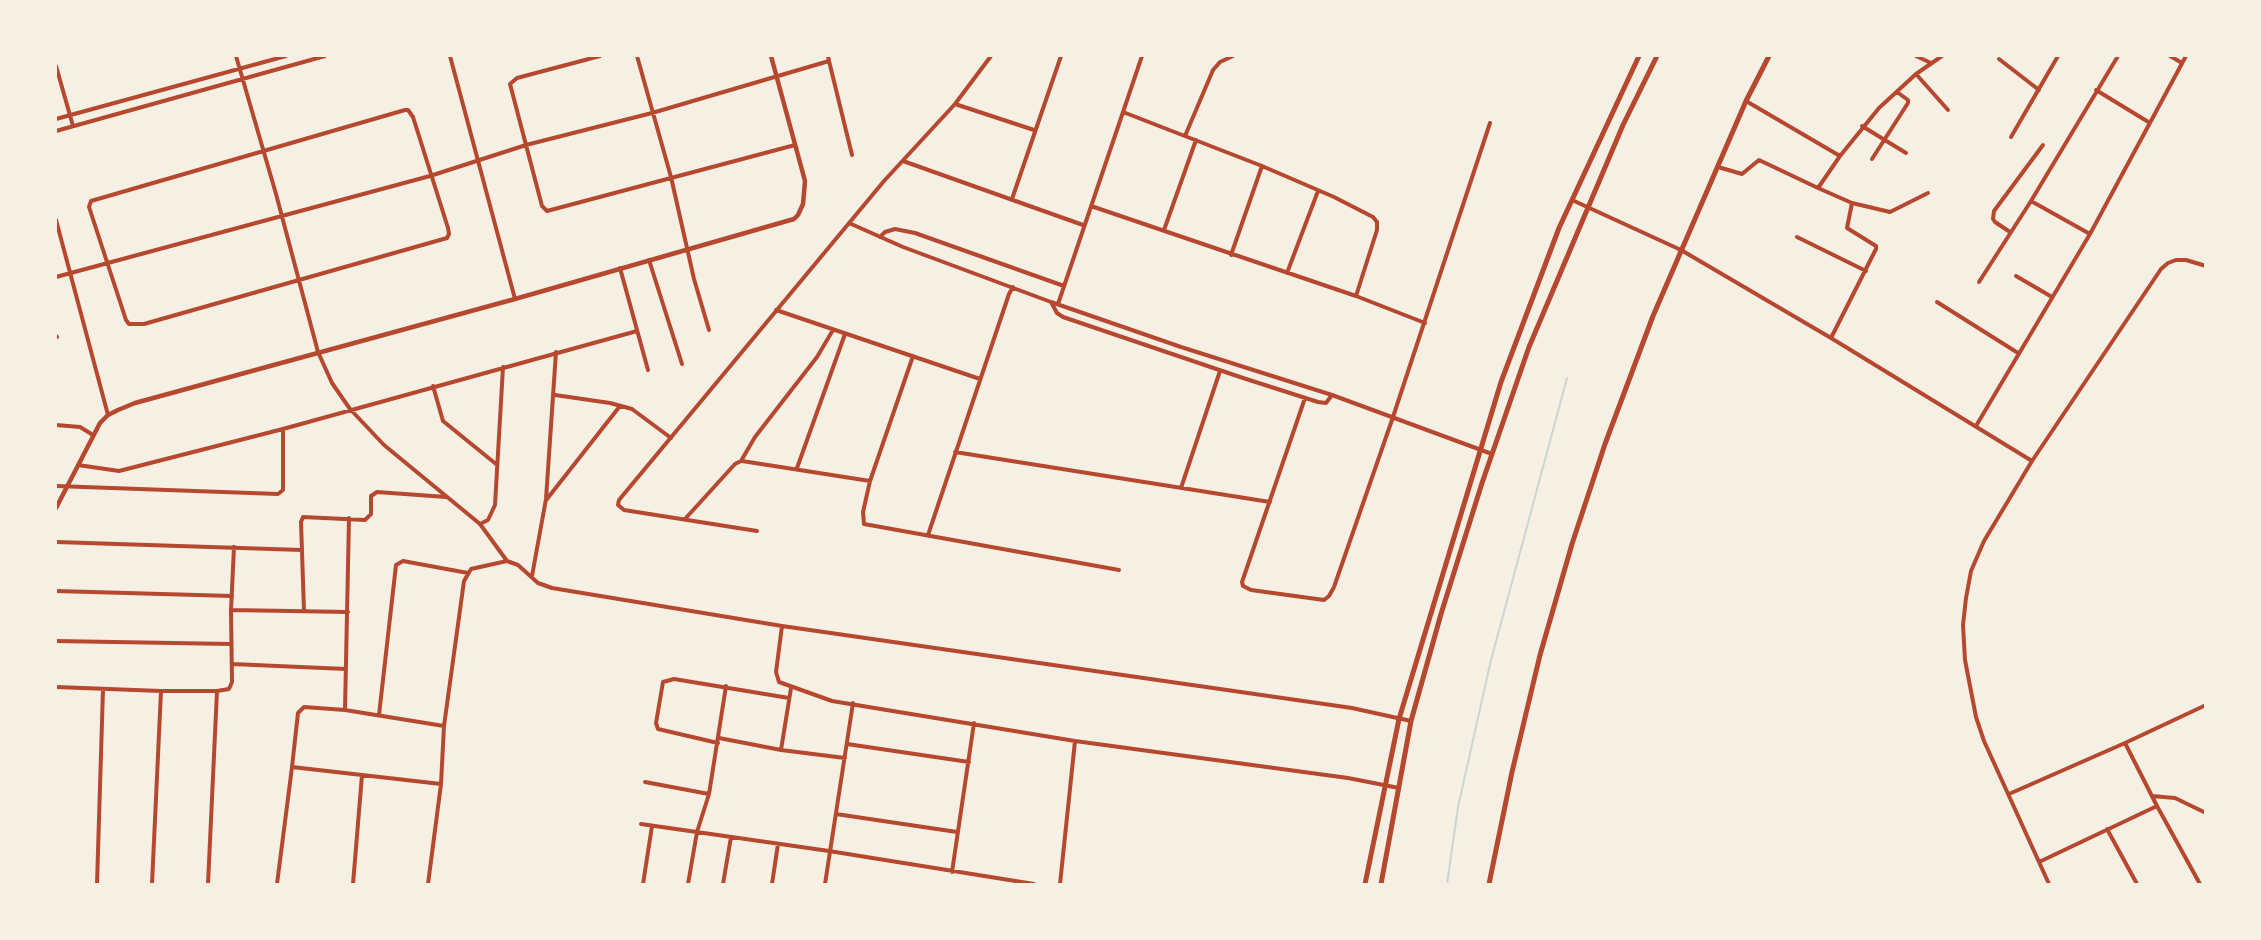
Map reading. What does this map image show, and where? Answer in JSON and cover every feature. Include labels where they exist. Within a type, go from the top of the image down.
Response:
[{"type":"main road","points":[[1365,885],[1399,718],[1502,382],[1559,228],[1639,56]]},
{"type":"main road","points":[[1381,885],[1411,722],[1445,603],[1492,454],[1529,347],[1623,125],[1657,56]]},
{"type":"main road","points":[[1490,885],[1512,772],[1532,687],[1572,544],[1605,444],[1649,326],[1746,101],[1769,56]]},
{"type":"street","points":[[236,56],[318,352],[332,383],[350,410],[384,445],[480,524],[507,561]]},
{"type":"street","points":[[56,119],[286,56]]},
{"type":"street","points":[[56,131],[325,56]]},
{"type":"street","points":[[450,56],[516,299]]},
{"type":"street","points":[[600,56],[512,81],[510,89],[542,206],[547,210],[795,145]]},
{"type":"street","points":[[637,56],[671,177],[709,330]]},
{"type":"street","points":[[56,508],[100,423],[108,415],[135,403],[516,299],[794,219],[803,204],[805,181],[771,56]]},
{"type":"street","points":[[828,56],[852,155]]},
{"type":"street","points":[[757,531],[624,510],[618,505],[619,500],[884,181],[955,104],[991,56]]},
{"type":"street","points":[[1012,199],[1061,56]]},
{"type":"street","points":[[1058,304],[1142,56]]},
{"type":"street","points":[[1185,136],[1213,70],[1220,62],[1233,56]]},
{"type":"street","points":[[1916,56],[1931,63]]},
{"type":"street","points":[[1818,188],[1862,126],[1916,74],[1942,56]]},
{"type":"street","points":[[2011,137],[2058,56]]},
{"type":"street","points":[[1979,282],[2031,201],[2118,56]]},
{"type":"street","points":[[2170,56],[2182,63]]},
{"type":"street","points":[[1976,426],[2090,234],[2186,56]]},
{"type":"street","points":[[1999,59],[2039,90]]},
{"type":"street","points":[[56,278],[430,176],[526,145],[652,113],[829,61]]},
{"type":"street","points":[[56,66],[73,126]]},
{"type":"street","points":[[1916,74],[1948,110]]},
{"type":"street","points":[[2096,90],[2150,123]]},
{"type":"street","points":[[1872,159],[1908,103],[1908,100],[1897,92]]},
{"type":"street","points":[[1746,101],[1840,156]]},
{"type":"street","points":[[955,104],[1034,130]]},
{"type":"street","points":[[408,110],[413,117],[430,176],[448,228],[447,238],[136,325],[129,324],[126,320],[89,207],[91,201],[408,110]]},
{"type":"street","points":[[1123,112],[1262,166],[1369,214],[1377,222],[1377,230],[1356,296]]},
{"type":"street","points":[[1305,398],[1244,576],[1243,586],[1251,590],[1321,600],[1328,599],[1393,417],[1490,123]]},
{"type":"street","points":[[1862,126],[1906,153]]},
{"type":"street","points":[[1164,230],[1196,140]]},
{"type":"street","points":[[2010,232],[1995,222],[1994,211],[2043,145]]},
{"type":"street","points":[[1718,167],[1742,174],[1759,160],[1852,203],[1890,212],[1928,193]]},
{"type":"street","points":[[903,161],[1083,225]]},
{"type":"street","points":[[1231,255],[1262,166]]},
{"type":"street","points":[[1287,273],[1318,190]]},
{"type":"street","points":[[1572,200],[1682,250],[2032,461]]},
{"type":"street","points":[[2031,201],[2090,234]]},
{"type":"street","points":[[1831,338],[1876,249],[1876,246],[1847,228],[1852,203]]},
{"type":"street","points":[[1091,206],[1356,296],[1425,323]]},
{"type":"street","points":[[56,220],[108,415]]},
{"type":"street","points":[[849,223],[1051,302],[1181,347],[1332,395],[1492,454]]},
{"type":"street","points":[[880,237],[885,232],[908,231],[1064,286]]},
{"type":"street","points":[[1797,237],[1866,271]]},
{"type":"street","points":[[648,260],[682,364]]},
{"type":"street","points":[[2049,885],[1976,717],[1965,660],[1964,625],[1968,589],[1978,555],[2032,461],[2161,269],[2176,260],[2186,260],[2205,266]]},
{"type":"street","points":[[620,268],[648,370]]},
{"type":"street","points":[[2016,276],[2052,297]]},
{"type":"street","points":[[927,535],[1013,287]]},
{"type":"street","points":[[1051,302],[1057,313],[1063,317],[1220,370],[1326,403],[1332,395]]},
{"type":"street","points":[[1937,302],[2018,353]]},
{"type":"street","points":[[776,310],[980,379]]},
{"type":"street","points":[[685,519],[735,464],[741,461],[755,437],[817,357],[833,330]]},
{"type":"street","points":[[78,465],[119,471],[283,429],[637,331]]},
{"type":"street","points":[[797,468],[844,334]]},
{"type":"street","points":[[532,577],[546,500],[555,395],[556,352]]},
{"type":"street","points":[[913,356],[870,481],[863,512],[864,525],[1119,570]]},
{"type":"street","points":[[480,524],[488,520],[492,514],[502,368]]},
{"type":"street","points":[[1181,488],[1220,370]]},
{"type":"street","points":[[433,386],[443,421],[497,464]]},
{"type":"street","points":[[555,395],[632,409],[671,438]]},
{"type":"street","points":[[546,500],[620,406]]},
{"type":"street","points":[[56,425],[80,427],[93,435]]},
{"type":"street","points":[[56,486],[278,494],[283,490],[283,429]]},
{"type":"street","points":[[955,452],[1270,502]]},
{"type":"street","points":[[741,461],[870,481]]},
{"type":"street","points":[[304,611],[301,519],[303,517],[365,520],[369,518],[369,500],[377,492],[447,497]]},
{"type":"street","points":[[345,710],[349,518]]},
{"type":"street","points":[[56,543],[302,550]]},
{"type":"street","points":[[56,687],[226,691],[232,686],[231,610],[234,547]]},
{"type":"street","points":[[379,715],[396,565],[403,561],[468,573]]},
{"type":"street","points":[[428,885],[441,784],[444,726],[463,588],[468,573],[477,567],[507,561],[518,565],[538,583],[552,588],[782,626],[1352,708],[1411,722]]},
{"type":"street","points":[[56,591],[232,596]]},
{"type":"street","points":[[231,610],[348,612]]},
{"type":"street","points":[[782,626],[777,677],[779,682],[832,701],[1075,741],[1385,784],[1398,788]]},
{"type":"street","points":[[56,641],[231,644]]},
{"type":"street","points":[[232,664],[346,669]]},
{"type":"street","points":[[789,698],[726,686],[666,680],[662,685],[656,723],[658,729],[665,732],[845,758]]},
{"type":"street","points":[[688,885],[697,832],[709,794],[726,686]]},
{"type":"street","points":[[781,750],[791,688]]},
{"type":"street","points":[[97,885],[103,689]]},
{"type":"street","points":[[152,885],[161,691]]},
{"type":"street","points":[[208,885],[217,691]]},
{"type":"street","points":[[825,885],[853,703]]},
{"type":"street","points":[[2009,794],[2205,705]]},
{"type":"street","points":[[277,885],[300,709],[309,707],[345,710],[444,726]]},
{"type":"street","points":[[952,872],[974,723]]},
{"type":"street","points":[[1060,885],[1075,741]]},
{"type":"street","points":[[2125,743],[2200,885]]},
{"type":"street","points":[[847,744],[969,762]]},
{"type":"street","points":[[292,767],[441,784]]},
{"type":"street","points":[[353,885],[362,775]]},
{"type":"street","points":[[645,782],[709,794]]},
{"type":"street","points":[[2152,796],[2175,798],[2205,813]]},
{"type":"street","points":[[2039,862],[2157,806]]},
{"type":"street","points":[[836,814],[957,832]]},
{"type":"street","points":[[641,824],[829,851],[1034,885]]},
{"type":"street","points":[[643,885],[652,826]]},
{"type":"street","points":[[2107,829],[2137,885]]},
{"type":"street","points":[[723,885],[731,837]]},
{"type":"street","points":[[772,885],[778,844]]},
{"type":"waterway","points":[[1447,884],[1458,807],[1491,660],[1567,378]]}]
